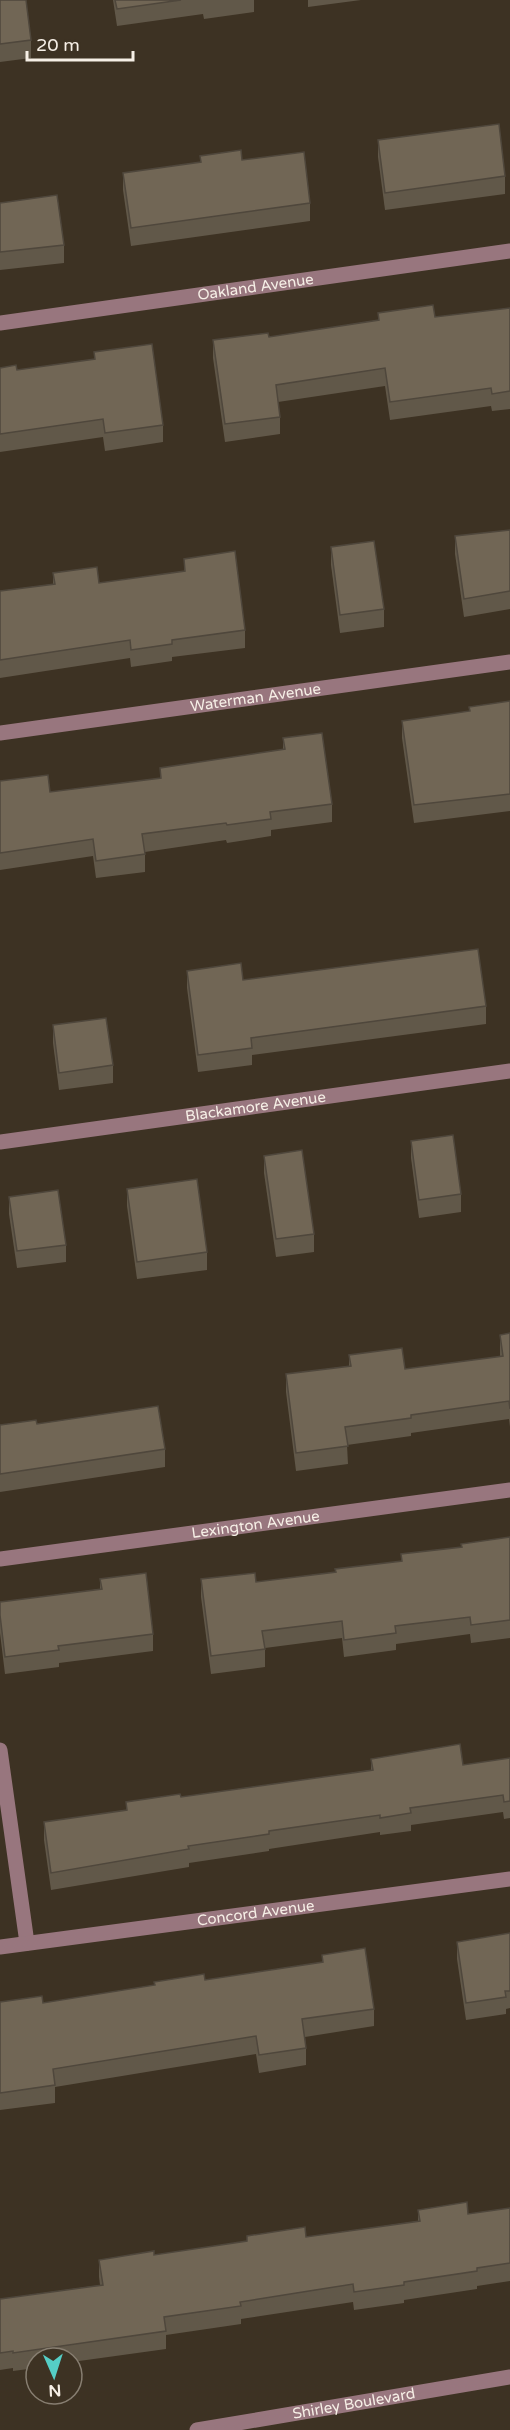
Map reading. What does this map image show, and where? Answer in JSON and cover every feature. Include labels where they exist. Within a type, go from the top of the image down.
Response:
[{"type":"street","name":"Oakland Avenue","points":[[0,323],[510,251]]},
{"type":"street","name":"Waterman Avenue","points":[[0,733],[510,662]]},
{"type":"street","name":"Blackamore Avenue","points":[[0,1142],[510,1071]]},
{"type":"street","name":"Lexington Avenue","points":[[0,1559],[510,1490]]},
{"type":"street","points":[[0,1750],[27,1943]]},
{"type":"street","name":"Concord Avenue","points":[[0,1947],[510,1879]]},
{"type":"street","name":"Shirley Boulevard","points":[[197,2430],[510,2377]]},
{"type":"building","points":[[0,0],[26,0],[31,40],[0,44]]},
{"type":"building","points":[[115,0],[181,0],[117,9]]},
{"type":"building","points":[[499,124],[505,176],[385,193],[378,140]]},
{"type":"building","points":[[241,150],[242,160],[304,152],[310,203],[131,228],[123,173],[201,162],[200,156]]},
{"type":"building","points":[[57,195],[64,245],[0,252],[0,203]]},
{"type":"building","points":[[433,305],[435,317],[510,308],[510,391],[492,394],[491,388],[390,402],[385,368],[276,385],[280,417],[225,424],[213,340],[268,333],[269,337],[379,320],[378,313]]},
{"type":"building","points":[[152,344],[163,425],[105,433],[103,419],[0,434],[0,368],[16,365],[17,370],[95,359],[94,352]]},
{"type":"building","points":[[510,530],[510,591],[464,599],[455,536]]},
{"type":"building","points":[[374,541],[384,609],[340,615],[331,547]]},
{"type":"building","points":[[235,551],[245,630],[172,640],[172,644],[131,650],[130,640],[0,660],[0,591],[55,584],[53,573],[97,567],[99,583],[185,571],[184,559]]},
{"type":"building","points":[[510,701],[510,794],[414,805],[402,721],[470,711],[469,707]]},
{"type":"building","points":[[322,733],[332,804],[270,812],[271,819],[142,834],[145,854],[96,861],[93,839],[0,853],[0,781],[48,775],[50,792],[161,778],[160,768],[285,749],[283,738]]},
{"type":"building","points":[[478,949],[486,1006],[251,1038],[252,1048],[198,1055],[187,971],[241,963],[243,980]]},
{"type":"building","points":[[106,1018],[113,1065],[59,1073],[53,1025]]},
{"type":"building","points":[[453,1135],[461,1194],[419,1200],[411,1141]]},
{"type":"building","points":[[302,1150],[314,1234],[276,1239],[264,1156]]},
{"type":"building","points":[[197,1179],[207,1252],[137,1262],[127,1189]]},
{"type":"building","points":[[58,1190],[66,1245],[17,1251],[9,1197]]},
{"type":"building","points":[[510,1333],[510,1409],[509,1401],[345,1427],[348,1446],[296,1453],[286,1374],[351,1366],[349,1355],[402,1348],[405,1369],[503,1356],[500,1335]]},
{"type":"building","points":[[158,1406],[165,1449],[0,1474],[0,1425],[36,1420],[37,1424]]},
{"type":"building","points":[[510,1537],[510,1620],[471,1625],[470,1617],[395,1626],[396,1633],[344,1640],[342,1621],[262,1631],[265,1649],[211,1656],[201,1579],[255,1573],[256,1582],[336,1572],[335,1569],[402,1561],[401,1554],[462,1547],[461,1544]]},
{"type":"building","points":[[146,1573],[153,1634],[58,1646],[59,1650],[5,1657],[0,1602],[102,1589],[100,1579]]},
{"type":"building","points":[[460,1744],[463,1765],[510,1758],[510,1801],[504,1802],[503,1795],[410,1808],[411,1813],[380,1818],[380,1815],[269,1831],[269,1834],[188,1846],[189,1849],[51,1873],[44,1822],[127,1810],[126,1802],[180,1794],[181,1797],[373,1770],[371,1759]]},
{"type":"building","points":[[510,1933],[510,1991],[505,1991],[506,1997],[466,2003],[457,1942]]},
{"type":"building","points":[[365,1948],[374,2009],[302,2019],[306,2048],[259,2055],[256,2036],[53,2069],[55,2085],[0,2093],[0,2002],[42,1996],[43,2003],[155,1985],[154,1982],[204,1974],[205,1980],[323,1962],[322,1955]]},
{"type":"building","points":[[467,2202],[468,2214],[510,2208],[510,2263],[477,2268],[477,2271],[404,2282],[404,2285],[354,2292],[353,2284],[240,2302],[241,2306],[164,2317],[166,2331],[62,2346],[24,2346],[24,2351],[0,2353],[0,2299],[103,2285],[99,2260],[154,2251],[154,2255],[247,2241],[247,2236],[305,2227],[306,2237],[420,2221],[418,2210]]}]
